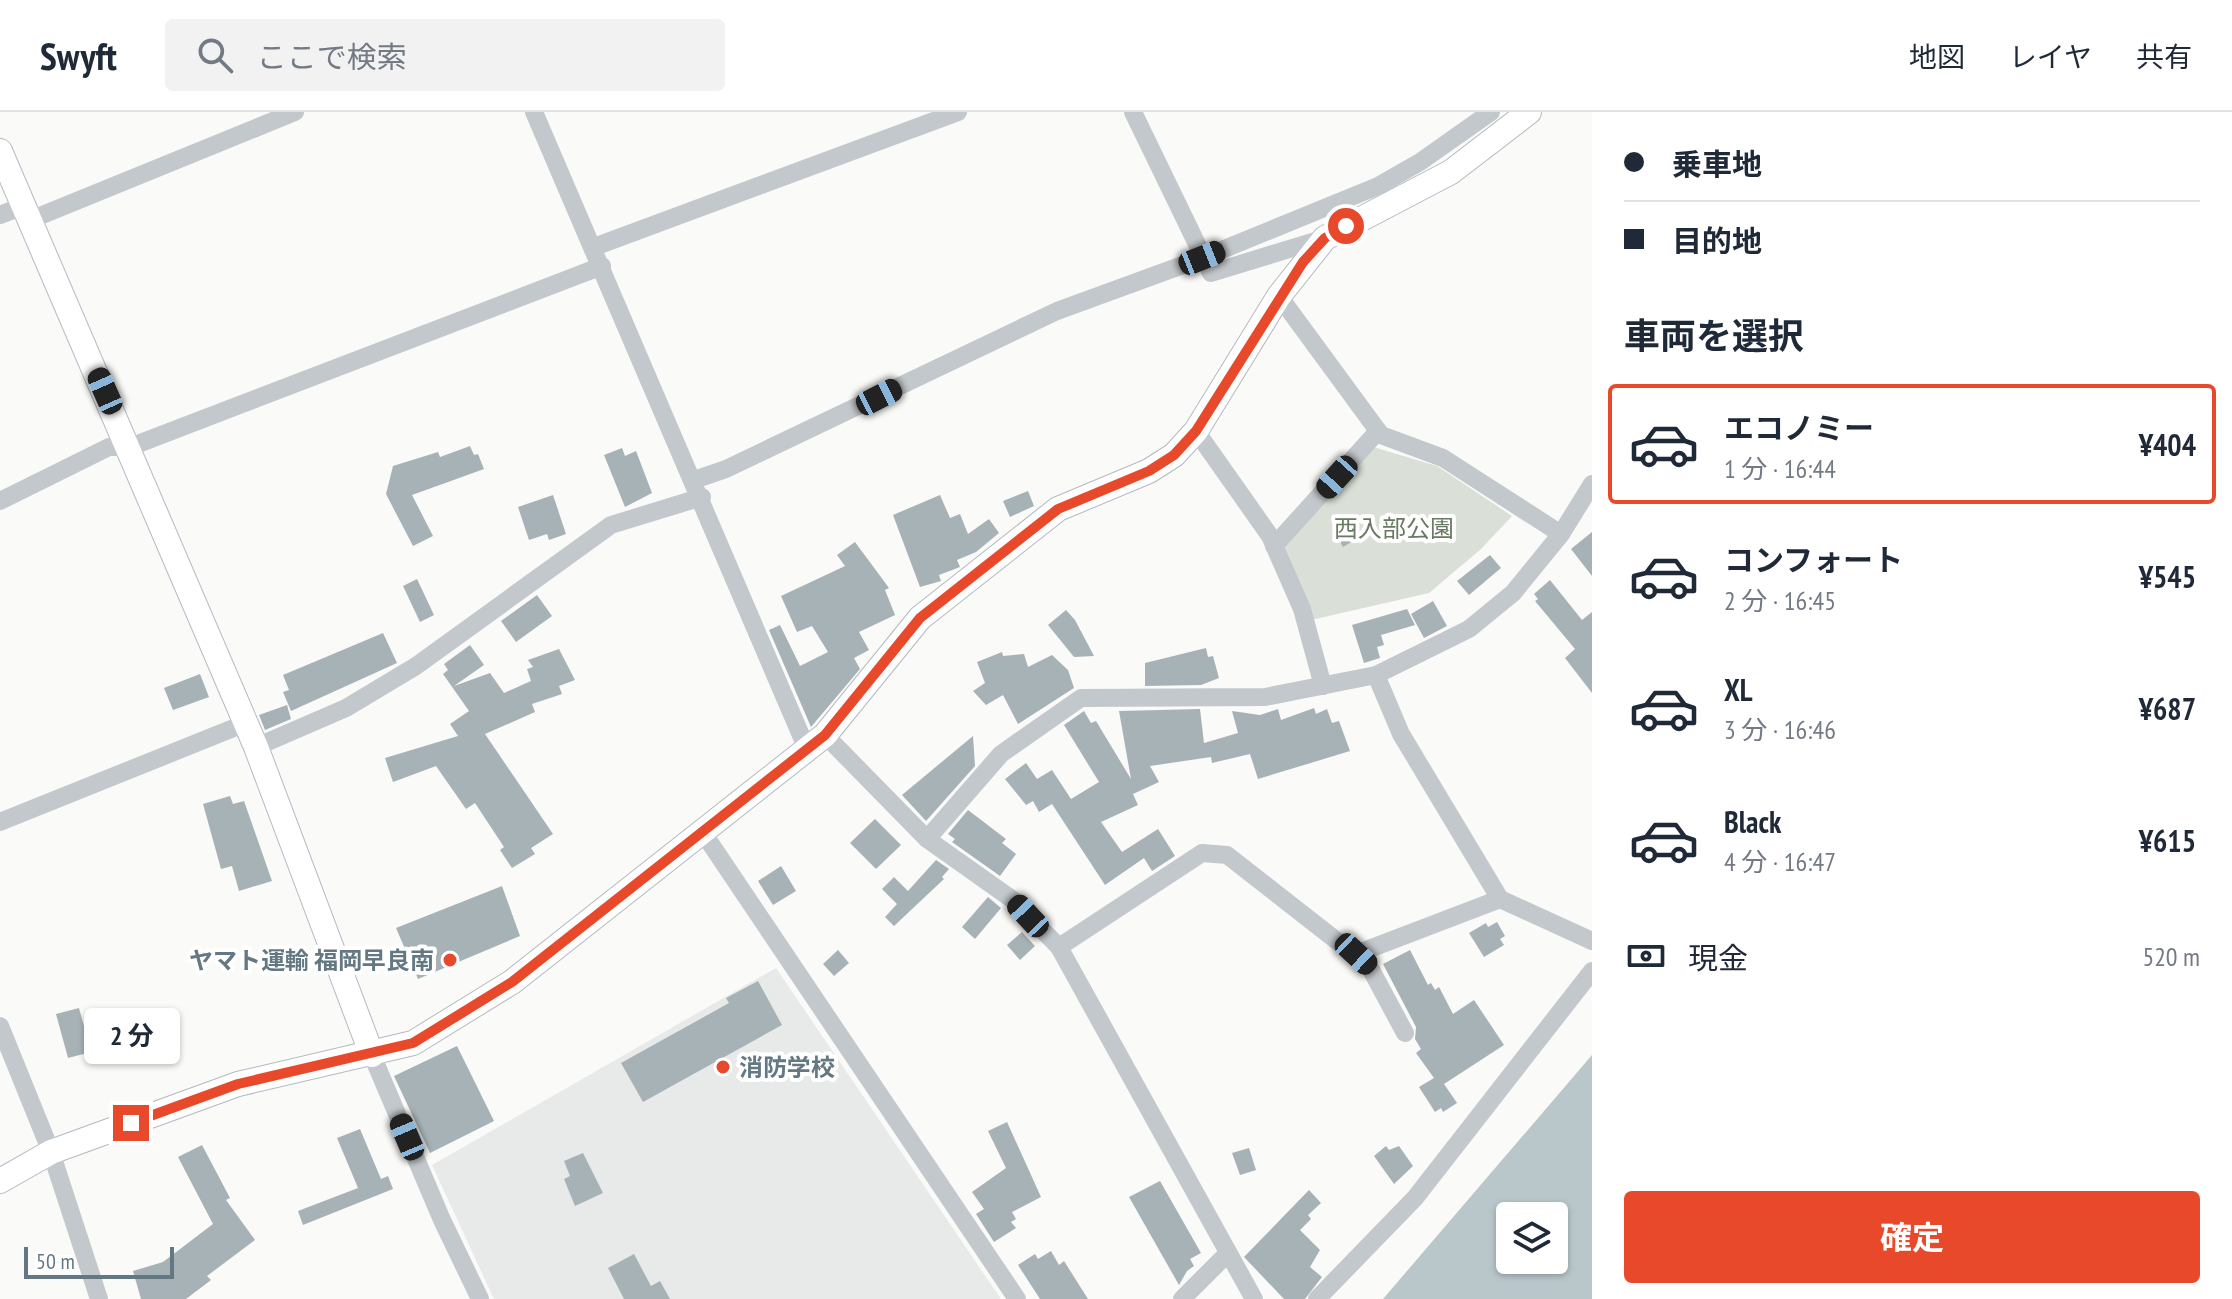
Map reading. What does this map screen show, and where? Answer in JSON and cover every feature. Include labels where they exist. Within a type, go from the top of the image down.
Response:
[{"type":"street","points":[[0,215],[27,213],[295,112]]},
{"type":"street","points":[[534,112],[698,489],[816,741],[927,839],[1013,900],[1059,947],[1254,1299]]},
{"type":"street","points":[[594,247],[958,112]]},
{"type":"street","points":[[1133,112],[1211,273],[1325,238],[1451,172],[1529,112]]},
{"type":"street","points":[[256,747],[346,708],[416,666],[611,525],[698,489],[739,462],[1057,311],[1202,258],[1378,186],[1420,162],[1491,112]]},
{"type":"street","points":[[0,151],[130,447],[246,723],[372,1055],[442,1220],[480,1299]]},
{"type":"street","points":[[0,1181],[51,1152],[238,1084],[413,1043],[512,982],[816,741],[920,618],[1058,509],[1149,471],[1174,455],[1196,431],[1279,296],[1325,238]]},
{"type":"street","points":[[0,501],[109,447],[130,447],[602,266]]},
{"type":"street","points":[[1279,296],[1378,431],[1443,458],[1561,534]]},
{"type":"street","points":[[1196,431],[1274,546],[1302,609],[1323,686]]},
{"type":"street","points":[[1274,546],[1378,431]]},
{"type":"street","points":[[927,839],[1001,754],[1081,698],[1265,697],[1376,675],[1469,629],[1513,593],[1561,534],[1592,484]]},
{"type":"street","points":[[1376,675],[1401,734],[1500,899],[1592,941]]},
{"type":"street","points":[[0,822],[246,723]]},
{"type":"street","points":[[702,831],[1017,1299]]},
{"type":"street","points":[[1059,947],[1202,853],[1227,855],[1369,966],[1405,1033]]},
{"type":"street","points":[[1356,954],[1500,899]]},
{"type":"street","points":[[1317,1299],[1415,1198],[1592,971]]},
{"type":"street","points":[[0,1026],[51,1152],[99,1299]]},
{"type":"street","points":[[1182,1299],[1228,1253]]},
{"type":"shaded area","name":"消防学校","points":[[776,968],[1001,1299],[494,1299],[432,1165]]},
{"type":"shaded area","points":[[1592,1055],[1592,1299],[1383,1299]]},
{"type":"green space","name":"西入部公園","points":[[1370,446],[1437,466],[1512,516],[1481,549],[1429,593],[1311,620],[1284,548]]},
{"type":"building","points":[[470,446],[474,455],[478,454],[484,469],[412,495],[433,536],[413,546],[386,494],[393,466],[438,452],[440,457]]},
{"type":"building","points":[[622,448],[625,456],[636,451],[652,493],[625,507],[604,455]]},
{"type":"building","points":[[1028,491],[1034,506],[1010,517],[1003,501]]},
{"type":"building","points":[[553,495],[566,534],[549,540],[547,534],[529,540],[518,507]]},
{"type":"building","points":[[940,495],[950,518],[960,514],[968,534],[989,519],[999,533],[976,552],[957,560],[960,567],[939,575],[941,581],[920,587],[893,515]]},
{"type":"building","points":[[1346,522],[1356,539],[1343,547],[1333,529]]},
{"type":"building","points":[[1592,532],[1592,576],[1571,549]]},
{"type":"building","points":[[855,542],[889,588],[885,590],[895,615],[859,632],[869,650],[854,658],[860,669],[811,727],[769,630],[780,625],[800,666],[828,652],[812,626],[797,632],[781,596],[845,566],[837,555]]},
{"type":"building","points":[[1490,555],[1501,568],[1469,595],[1457,581]]},
{"type":"building","points":[[417,579],[434,615],[420,622],[403,586]]},
{"type":"building","points":[[1550,580],[1582,620],[1592,612],[1592,693],[1565,658],[1575,649],[1535,601],[1538,599],[1534,594]]},
{"type":"building","points":[[537,595],[552,616],[516,642],[501,621]]},
{"type":"building","points":[[1433,601],[1447,626],[1424,638],[1411,614]]},
{"type":"building","points":[[1407,609],[1415,625],[1381,635],[1384,645],[1377,647],[1380,658],[1364,663],[1352,625]]},
{"type":"building","points":[[1066,610],[1075,620],[1094,656],[1074,657],[1048,625]]},
{"type":"building","points":[[383,633],[397,663],[291,711],[283,692],[289,690],[283,675]]},
{"type":"building","points":[[470,645],[484,665],[454,686],[490,673],[504,693],[531,681],[527,669],[533,667],[528,660],[559,649],[575,680],[559,686],[562,694],[532,704],[535,712],[485,734],[553,834],[531,848],[535,854],[512,868],[500,850],[504,847],[475,803],[466,809],[436,766],[393,782],[385,758],[458,736],[450,724],[469,711],[443,674],[448,670],[444,664]]},
{"type":"building","points":[[1206,648],[1208,657],[1213,656],[1219,678],[1201,685],[1145,686],[1145,663]]},
{"type":"building","points":[[1002,652],[1003,656],[1024,654],[1028,667],[1052,655],[1068,670],[1074,688],[1018,724],[1003,695],[986,705],[973,691],[985,683],[977,662]]},
{"type":"building","points":[[200,674],[209,697],[173,710],[164,688]]},
{"type":"building","points":[[287,705],[291,719],[265,730],[259,715]]},
{"type":"building","points":[[1314,708],[1316,714],[1327,709],[1332,723],[1339,721],[1350,751],[1258,779],[1250,754],[1212,763],[1211,757],[1150,766],[1159,782],[1133,794],[1138,805],[1101,822],[1122,852],[1158,829],[1175,856],[1152,871],[1144,858],[1105,885],[1052,804],[1039,812],[1033,801],[1026,805],[1005,779],[1026,763],[1037,779],[1052,770],[1071,799],[1099,782],[1064,725],[1084,711],[1091,723],[1096,721],[1131,779],[1119,711],[1200,709],[1204,743],[1238,733],[1232,711],[1260,715],[1278,709],[1281,720]]},
{"type":"building","points":[[973,736],[975,766],[926,821],[902,795]]},
{"type":"building","points":[[230,796],[233,804],[244,801],[272,881],[239,891],[232,866],[221,869],[203,804]]},
{"type":"building","points":[[968,810],[1006,839],[1002,843],[1016,854],[1000,876],[952,842],[955,839],[948,834]]},
{"type":"building","points":[[875,819],[901,845],[876,869],[850,843]]},
{"type":"building","points":[[936,860],[949,869],[942,877],[944,879],[894,926],[885,917],[897,904],[882,889],[894,877],[908,891]]},
{"type":"building","points":[[781,866],[796,891],[773,905],[758,881]]},
{"type":"building","points":[[502,886],[520,936],[418,979],[396,928]]},
{"type":"building","points":[[988,897],[1001,908],[975,939],[962,927]]},
{"type":"building","points":[[1497,922],[1505,936],[1500,939],[1504,945],[1484,957],[1469,933],[1486,923],[1488,927]]},
{"type":"building","points":[[1022,932],[1035,946],[1020,960],[1007,945]]},
{"type":"building","points":[[838,950],[849,963],[834,976],[823,964]]},
{"type":"building","points":[[1410,950],[1428,985],[1431,983],[1435,990],[1439,987],[1453,1014],[1474,1000],[1504,1045],[1444,1084],[1457,1103],[1443,1112],[1441,1108],[1435,1112],[1419,1087],[1434,1078],[1416,1053],[1421,1049],[1415,1039],[1416,1027],[1383,964]]},
{"type":"building","points":[[758,981],[782,1025],[643,1102],[621,1063],[729,1003],[726,998]]},
{"type":"building","points":[[79,1008],[91,1052],[68,1058],[56,1014]]},
{"type":"building","points":[[457,1046],[494,1121],[430,1153],[394,1076]]},
{"type":"building","points":[[1007,1122],[1041,1197],[1012,1212],[1016,1219],[1011,1222],[1016,1228],[994,1242],[976,1214],[984,1209],[972,1192],[1006,1168],[988,1131]]},
{"type":"building","points":[[360,1129],[381,1179],[388,1176],[393,1189],[303,1225],[298,1211],[358,1188],[337,1138]]},
{"type":"building","points":[[202,1145],[230,1198],[226,1200],[255,1240],[207,1276],[211,1280],[186,1299],[141,1299],[133,1271],[163,1262],[213,1224],[178,1157]]},
{"type":"building","points":[[1386,1146],[1389,1150],[1399,1146],[1413,1166],[1394,1184],[1374,1156]]},
{"type":"building","points":[[1249,1148],[1256,1170],[1240,1175],[1232,1153]]},
{"type":"building","points":[[583,1153],[603,1193],[575,1206],[564,1179],[570,1176],[564,1161]]},
{"type":"building","points":[[1160,1181],[1201,1253],[1190,1259],[1194,1266],[1179,1285],[1129,1197]]},
{"type":"building","points":[[1309,1190],[1321,1203],[1308,1215],[1311,1219],[1300,1230],[1320,1250],[1310,1267],[1322,1277],[1305,1299],[1284,1299],[1244,1257]]},
{"type":"building","points":[[1051,1251],[1059,1265],[1064,1261],[1088,1299],[1040,1299],[1018,1265],[1035,1254],[1038,1259]]},
{"type":"building","points":[[634,1254],[651,1286],[660,1281],[670,1299],[624,1299],[608,1268]]},
{"type":"place","name":"ヤマト運輸 福岡早良南","points":[[450,960]]},
{"type":"place","name":"消防学校","points":[[723,1067]]},
{"type":"route","points":[[131,1123],[238,1084],[413,1043],[512,982],[825,735],[920,618],[1058,509],[1149,471],[1174,455],[1196,431],[1303,262],[1325,238],[1346,226]]}]
